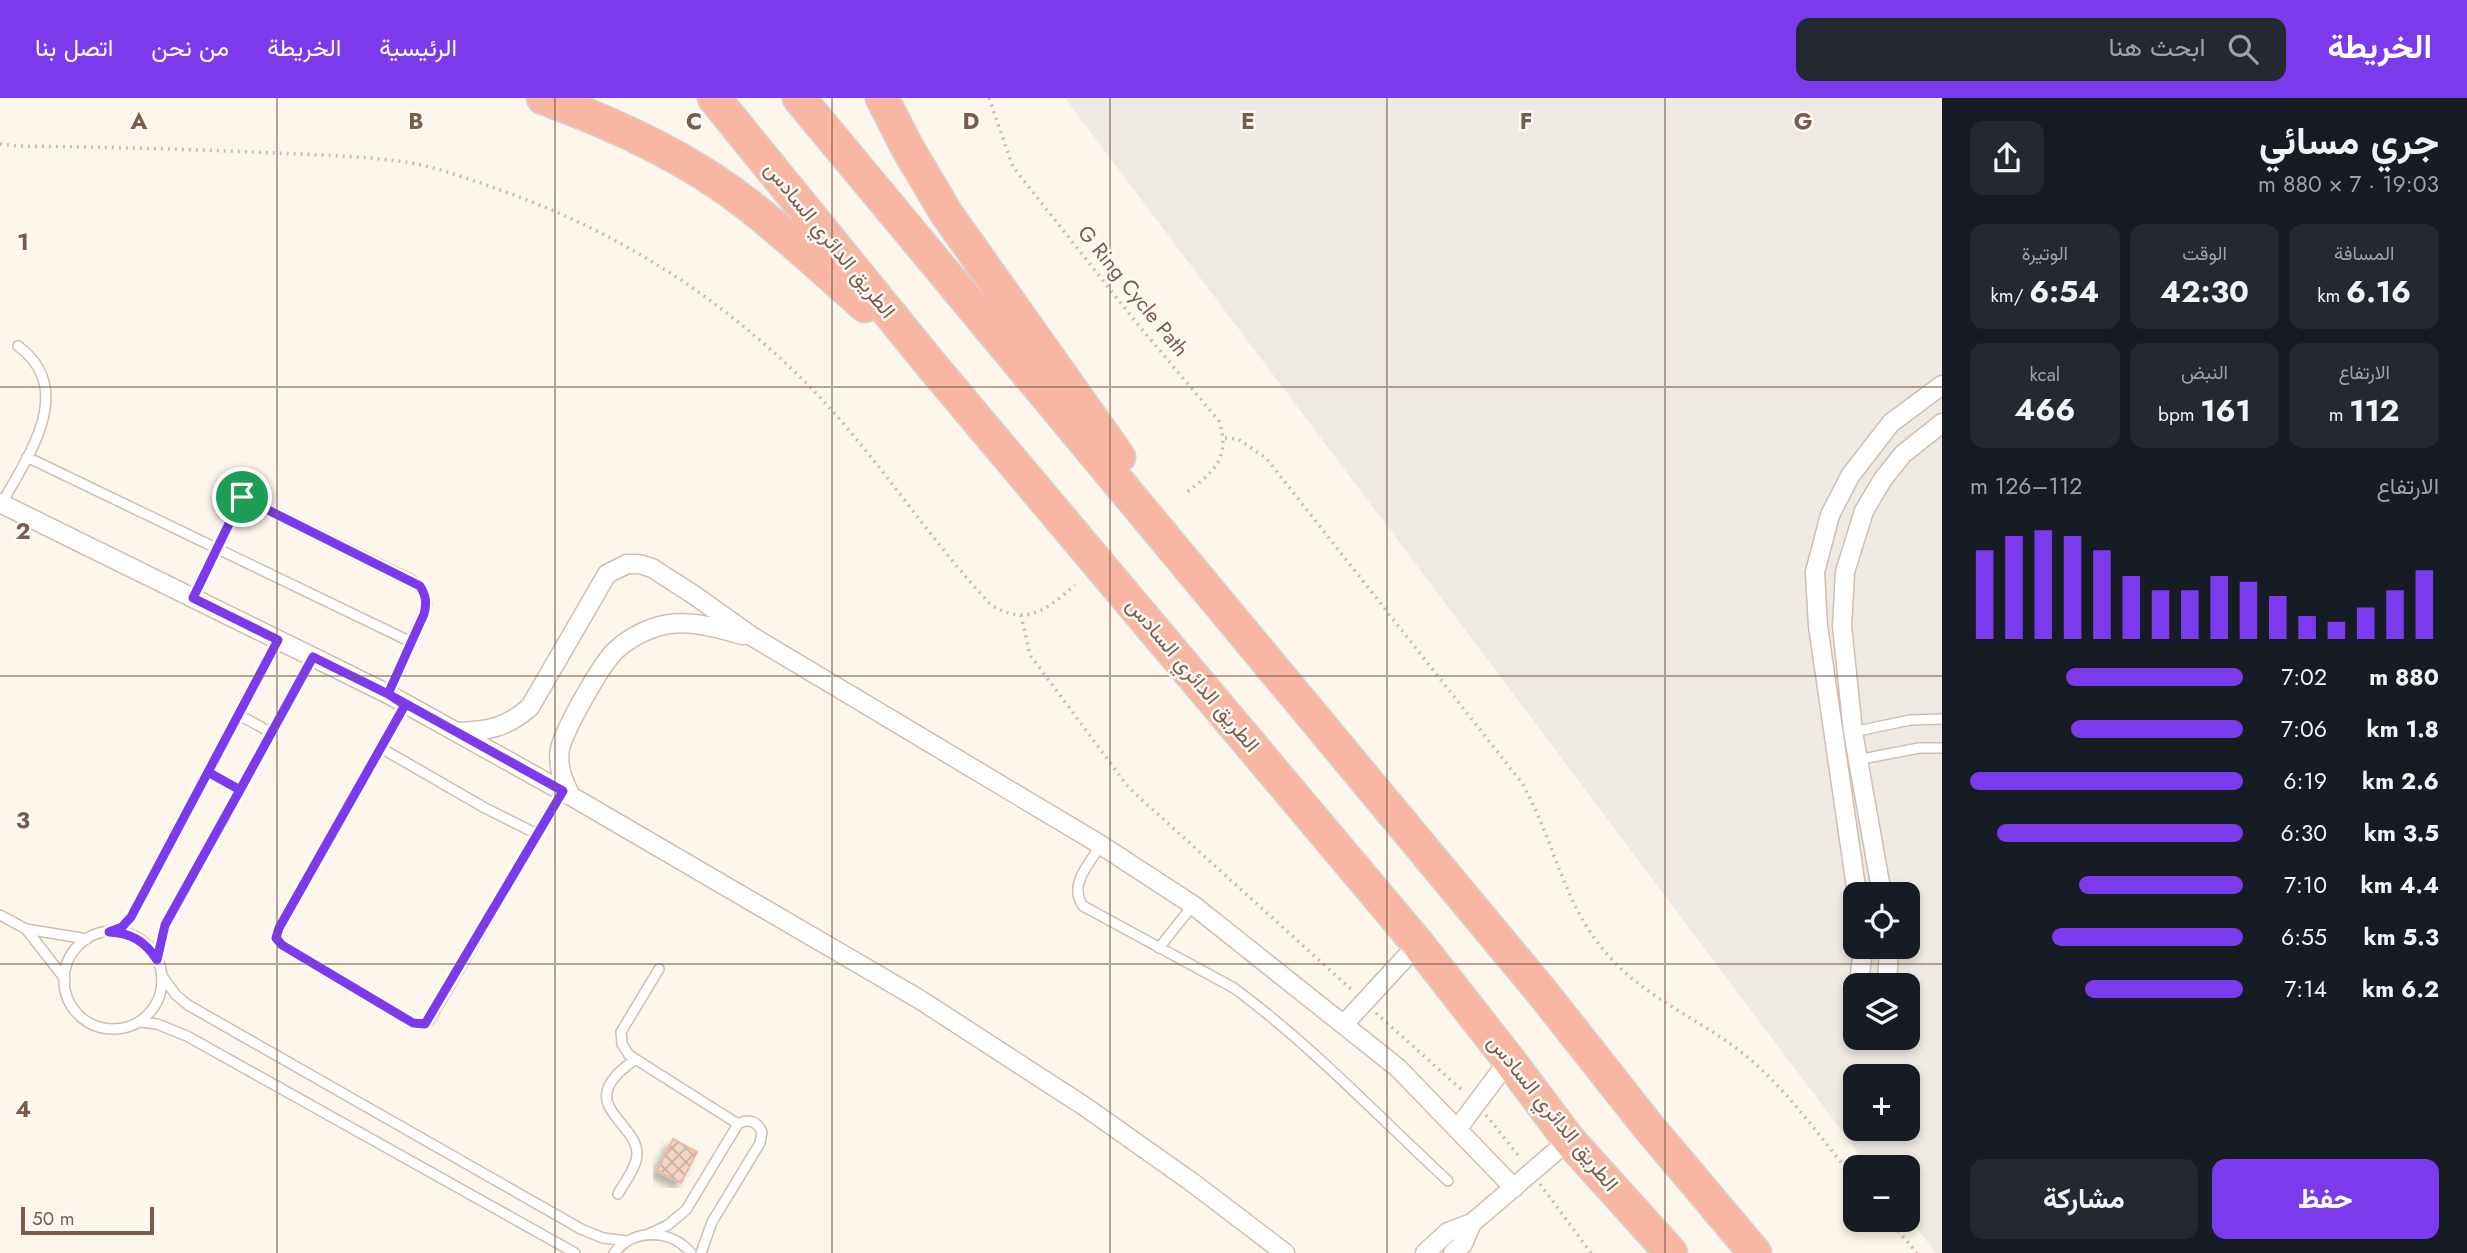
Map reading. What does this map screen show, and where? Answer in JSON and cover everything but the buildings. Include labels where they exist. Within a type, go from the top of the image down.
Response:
[{"type":"highway","points":[[543,98],[583,112],[640,138],[697,170],[746,203],[933,367]]},
{"type":"highway","name":"الطريق الدائري السادس","points":[[714,98],[933,367],[1418,944],[1569,1140],[1671,1253]]},
{"type":"highway","points":[[799,98],[1542,992],[1647,1125],[1755,1253]]},
{"type":"highway","points":[[882,98],[946,213],[1097,425],[1220,605]]},
{"type":"street","points":[[1855,882],[1818,626],[1815,572],[1830,515],[1850,476],[1885,430],[1942,386]]},
{"type":"street","points":[[1880,882],[1853,732],[1842,626],[1846,572],[1864,510],[1883,479],[1903,454],[1942,423]]},
{"type":"street","points":[[1,503],[388,694],[567,793],[919,999],[1084,1106],[1285,1253]]},
{"type":"street","points":[[456,732],[496,728],[514,721],[530,707],[601,581],[615,568],[626,564],[652,568],[753,637],[1101,845],[1193,905],[1398,1068],[1514,1188]]},
{"type":"street","points":[[567,793],[560,766],[560,749],[606,661],[616,650],[627,641],[653,628],[681,623],[695,623],[753,637]]},
{"type":"street","points":[[1834,736],[1853,732]]},
{"type":"street","points":[[1838,764],[1857,760]]},
{"type":"street","points":[[1344,1024],[1418,944]]},
{"type":"street","points":[[1458,1128],[1509,1060]]},
{"type":"street","points":[[1425,1253],[1448,1232],[1472,1223],[1569,1140]]},
{"type":"street","points":[[1462,1250],[1472,1223]]},
{"type":"lane","points":[[1,503],[44,421],[44,386],[36,363],[18,346]]},
{"type":"lane","points":[[27,457],[411,642]]},
{"type":"lane","points":[[193,598],[242,497],[420,586],[426,604],[388,694]]},
{"type":"lane","points":[[0,915],[26,929],[87,939],[122,927],[131,917],[278,640]]},
{"type":"lane","points":[[157,960],[165,925],[313,657]]},
{"type":"lane","points":[[405,705],[279,928],[276,938],[282,945],[413,1023],[421,1025],[429,1021],[537,834],[567,793]]},
{"type":"lane","points":[[239,715],[272,733]]},
{"type":"lane","points":[[1853,732],[1910,720],[1942,719]]},
{"type":"lane","points":[[381,748],[485,808],[537,834]]},
{"type":"lane","points":[[1857,760],[1919,748],[1942,748]]},
{"type":"lane","points":[[1101,845],[1078,882],[1080,902],[1087,909],[1234,988],[1292,1035],[1448,1181]]},
{"type":"lane","points":[[1159,948],[1193,905]]},
{"type":"lane","points":[[26,929],[65,979],[70,1002],[84,1020],[106,1029],[117,1029],[140,1021],[154,1007],[159,997],[162,976]]},
{"type":"lane","points":[[109,932],[132,936],[151,950],[162,976],[176,995],[188,1005],[581,1229],[603,1238],[627,1241],[668,1225],[687,1210],[738,1124],[749,1120],[754,1122],[759,1126],[762,1138],[712,1222],[701,1253]]},
{"type":"lane","points":[[65,979],[71,956],[87,939]]},
{"type":"lane","points":[[659,969],[621,1032],[624,1049],[635,1059],[738,1124]]},
{"type":"lane","points":[[140,1021],[173,1029],[187,1036],[575,1253]]},
{"type":"lane","points":[[618,1194],[637,1158],[637,1151],[632,1135],[610,1110],[607,1097],[615,1077],[635,1059]]},
{"type":"lane","points":[[649,1234],[671,1237],[691,1253]]},
{"type":"lane","points":[[614,1253],[627,1241]]},
{"type":"path","name":"G Ring Cycle Path","points":[[989,98],[1013,167],[1135,321],[1219,421],[1225,438]]},
{"type":"path","points":[[0,144],[180,148],[413,163],[464,177],[563,214],[671,272],[747,329],[812,389],[985,599],[1006,614],[1033,614],[1045,609],[1075,585]]},
{"type":"path","points":[[1186,493],[1206,477],[1216,464],[1223,452],[1225,438],[1238,439],[1266,458],[1504,759],[1537,810],[1568,895],[1605,953],[1646,990],[1737,1049],[1768,1076],[1843,1165]]},
{"type":"path","points":[[1021,615],[1030,655],[1129,788],[1477,1103],[1591,1253]]},
{"type":"path","points":[[1899,1232],[1917,1253]]},
{"type":"shaded area","points":[[1065,98],[1942,98],[1942,1253],[1936,1253],[1920,1232],[1920,1155],[1860,1155],[1849,1141],[1920,1141],[1920,1064],[1843,1064],[1843,1132]]},
{"type":"route","points":[[242,497],[193,598],[278,640],[208,772],[240,790],[165,925],[157,960],[151,950],[132,936],[109,932],[128,922],[208,772],[240,790],[313,657],[405,705],[276,932],[276,938],[282,945],[413,1023],[425,1024],[563,791],[388,694],[424,614],[425,595],[420,586],[242,497]]}]
